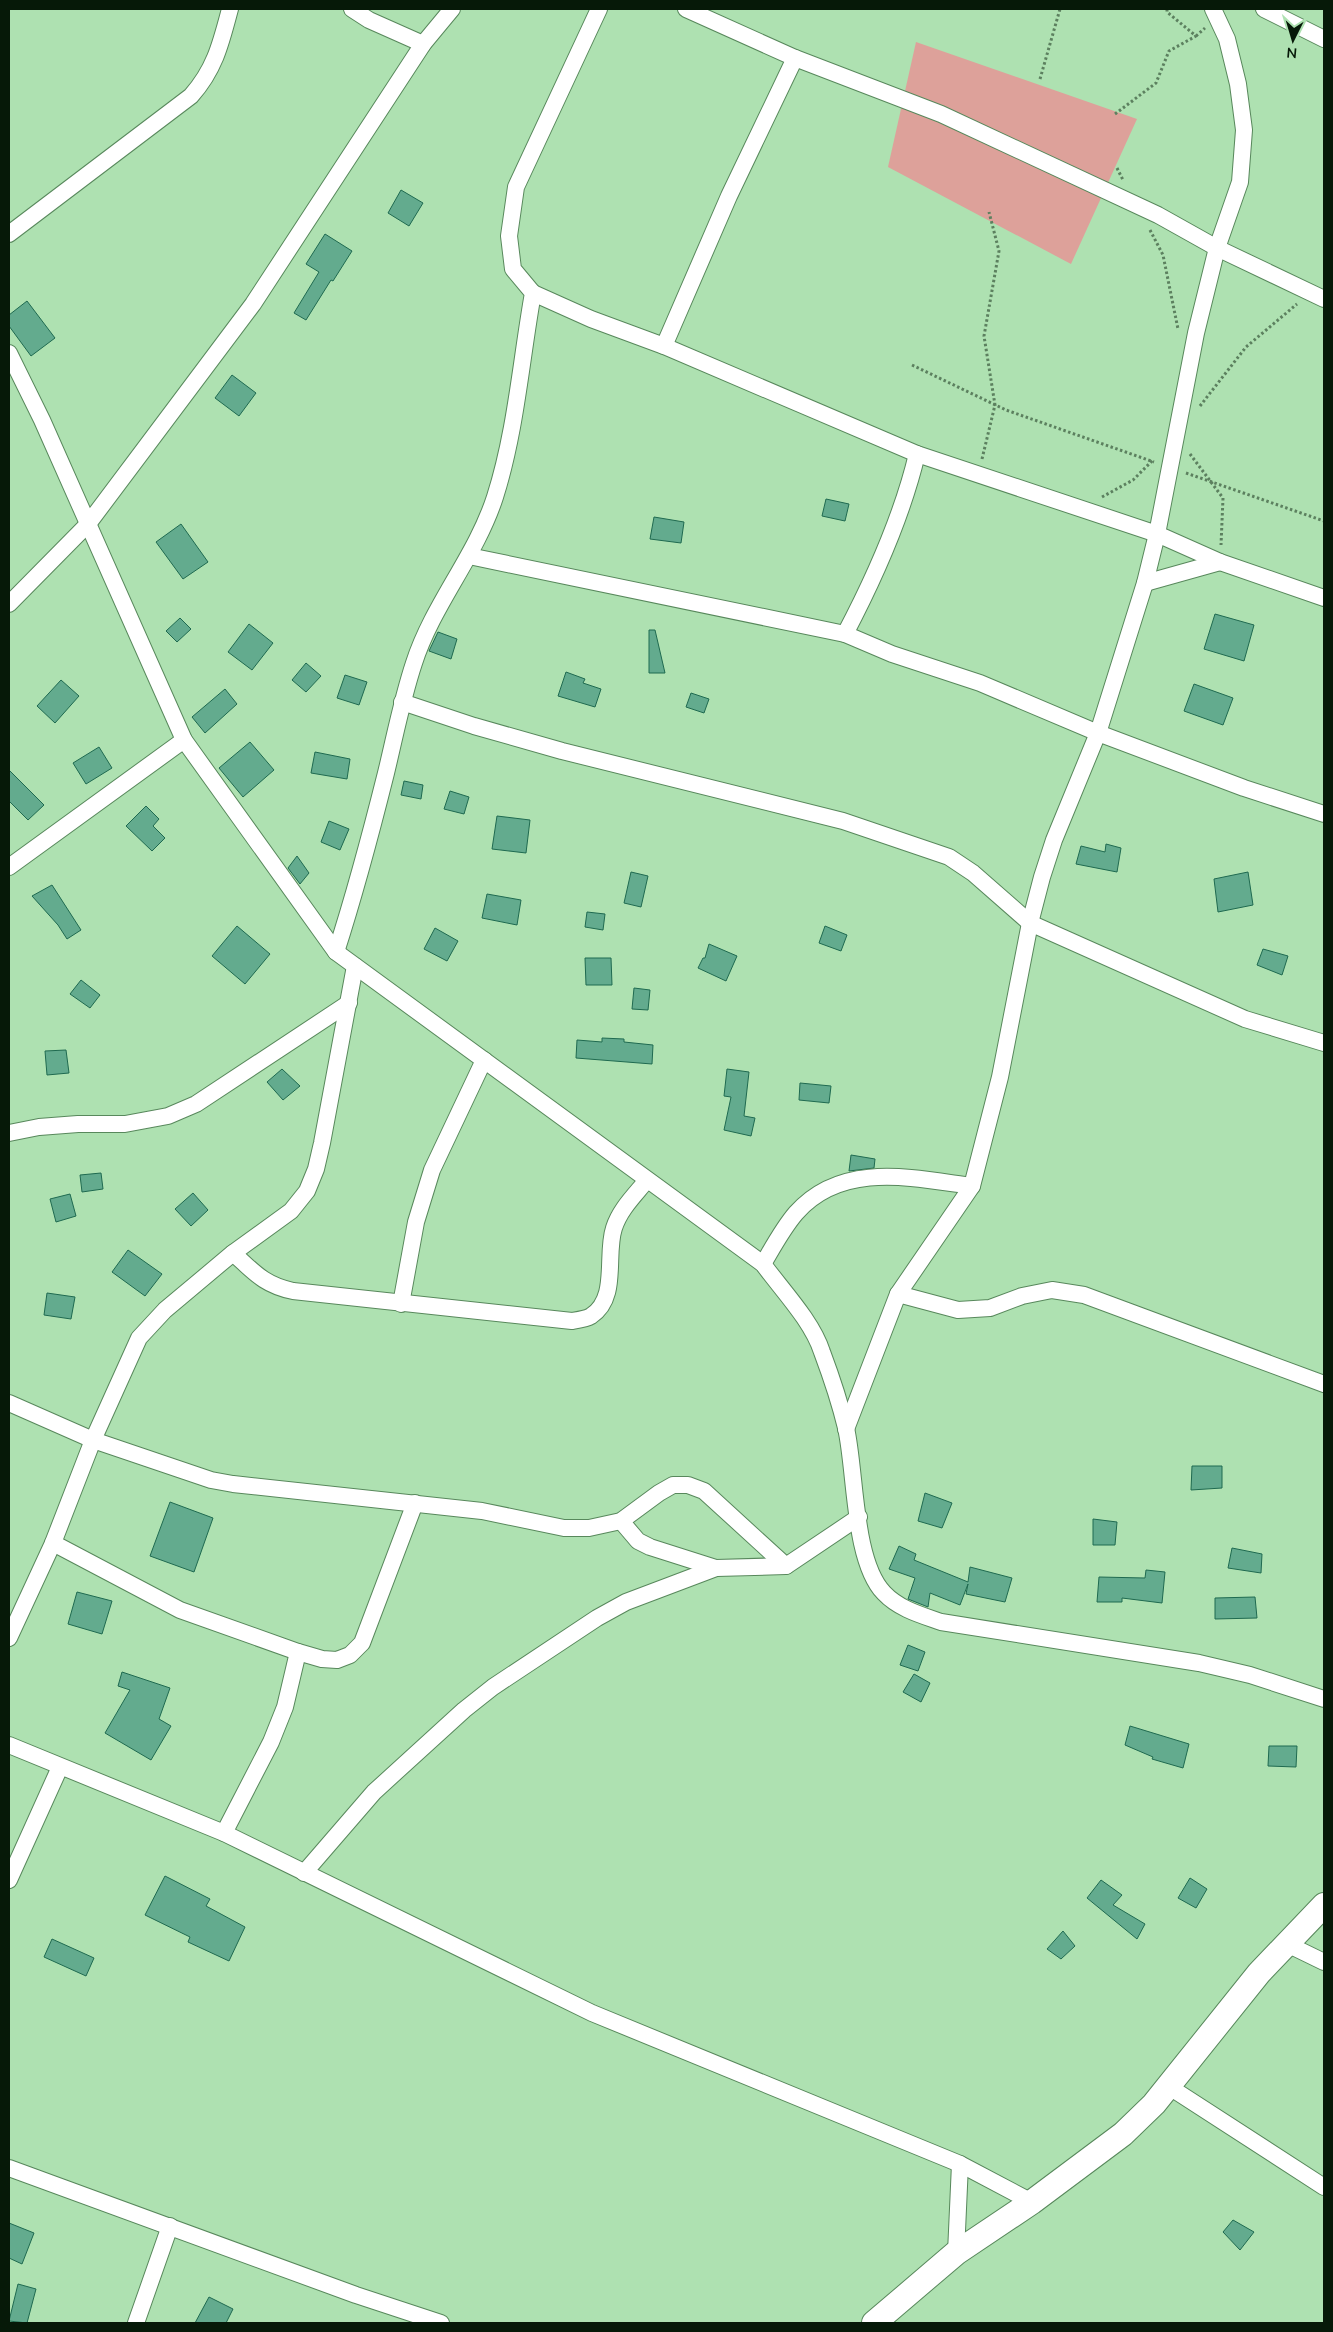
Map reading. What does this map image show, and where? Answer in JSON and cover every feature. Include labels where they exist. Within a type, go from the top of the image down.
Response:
[{"type":"street","points":[[9,234],[191,96],[204,82],[217,58],[230,9]]},
{"type":"street","points":[[352,9],[369,20],[422,44]]},
{"type":"street","points":[[9,604],[88,524],[253,304],[422,44],[452,9]]},
{"type":"street","points":[[599,9],[516,187],[509,236],[513,269],[533,293],[591,319],[664,346],[917,454],[1158,534],[1220,562],[1324,598]]},
{"type":"street","points":[[686,9],[795,58],[941,114],[1158,216],[1217,248],[1317,296]]},
{"type":"street","points":[[846,1429],[898,1294],[972,1186],[1000,1077],[1030,923],[1054,840],[1098,733],[1145,583],[1158,534],[1196,333],[1217,248],[1240,182],[1244,130],[1238,84],[1227,39],[1213,9]]},
{"type":"street","points":[[1264,9],[1324,39]]},
{"type":"street","points":[[664,346],[729,196],[795,58]]},
{"type":"street","points":[[336,952],[359,875],[402,702],[415,661],[433,619],[469,556],[495,498],[512,425],[533,293]]},
{"type":"street","points":[[9,353],[42,420],[184,740],[336,952],[762,1264],[811,1329],[822,1350],[846,1429],[865,1553],[872,1574],[884,1592],[903,1607],[941,1622],[1199,1662],[1250,1675],[1324,1699]]},
{"type":"street","points":[[845,634],[879,566],[913,472],[917,454]]},
{"type":"street","points":[[469,556],[845,634],[892,654],[980,683],[1098,733],[1244,788],[1324,814]]},
{"type":"street","points":[[1145,583],[1220,562]]},
{"type":"street","points":[[402,702],[474,726],[562,751],[843,821],[941,854],[973,873],[1030,923],[1245,1019],[1324,1043]]},
{"type":"street","points":[[9,867],[184,740]]},
{"type":"street","points":[[9,1638],[53,1543],[93,1440],[139,1338],[165,1310],[234,1252],[291,1211],[307,1191],[316,1169],[322,1143],[355,966]]},
{"type":"street","points":[[9,1133],[58,1125],[125,1124],[168,1116],[196,1104],[349,1002]]},
{"type":"street","points":[[401,1304],[416,1222],[432,1170],[484,1060]]},
{"type":"street","points":[[762,1264],[796,1213],[815,1195],[848,1180],[886,1175],[972,1186]]},
{"type":"street","points":[[234,1252],[264,1281],[276,1287],[401,1304],[572,1322],[590,1316],[603,1302],[608,1285],[611,1246],[619,1214],[647,1180]]},
{"type":"street","points":[[898,1294],[958,1310],[990,1308],[1022,1296],[1052,1290],[1084,1295],[1324,1384]]},
{"type":"street","points":[[9,1404],[93,1440],[211,1480],[482,1511],[564,1528],[589,1528],[621,1521],[673,1485],[688,1485],[704,1491],[786,1566]]},
{"type":"street","points":[[53,1543],[180,1610],[298,1652],[322,1659],[337,1660],[350,1655],[362,1642],[415,1504]]},
{"type":"street","points":[[304,1874],[374,1792],[493,1687],[597,1618],[626,1602],[716,1568],[786,1566],[859,1517]]},
{"type":"street","points":[[621,1521],[638,1541],[650,1547],[716,1568]]},
{"type":"street","points":[[224,1833],[271,1742],[285,1707],[298,1652]]},
{"type":"street","points":[[9,1745],[224,1833],[304,1874],[592,2013],[960,2164],[1032,2202]]},
{"type":"street","points":[[9,1880],[60,1767]]},
{"type":"street","points":[[874,2323],[956,2253],[1032,2202],[1123,2134],[1154,2104],[1259,1973],[1324,1905]]},
{"type":"street","points":[[1287,1944],[1324,1962]]},
{"type":"street","points":[[1168,2086],[1324,2187]]},
{"type":"street","points":[[956,2253],[960,2164]]},
{"type":"street","points":[[9,2168],[356,2296],[441,2323]]},
{"type":"street","points":[[136,2323],[170,2226]]},
{"type":"path","points":[[1040,79],[1060,9]]},
{"type":"path","points":[[1115,114],[1156,83],[1169,51],[1196,36],[1168,12],[1167,9]]},
{"type":"path","points":[[1117,168],[1126,185]]},
{"type":"path","points":[[978,474],[995,405],[984,336],[999,251],[989,212]]},
{"type":"path","points":[[1149,229],[1163,255],[1180,337]]},
{"type":"path","points":[[1082,509],[1133,480],[1176,436],[1246,347],[1317,296]]},
{"type":"path","points":[[912,365],[995,405],[1156,463]]},
{"type":"path","points":[[1176,436],[1223,498],[1220,562]]},
{"type":"path","points":[[1185,472],[1324,521]]},
{"type":"shaded area","points":[[916,42],[1137,119],[1071,264],[888,167]]},
{"type":"building","points":[[401,190],[423,203],[409,226],[388,213]]},
{"type":"building","points":[[325,234],[352,251],[306,320],[294,313],[319,272],[306,264]]},
{"type":"building","points":[[27,301],[55,338],[31,356],[9,326],[9,315]]},
{"type":"building","points":[[232,375],[256,393],[239,416],[215,398]]},
{"type":"building","points":[[826,499],[849,504],[845,521],[822,516]]},
{"type":"building","points":[[654,517],[684,522],[681,543],[650,539]]},
{"type":"building","points":[[181,524],[208,562],[183,579],[156,542]]},
{"type":"building","points":[[1215,614],[1254,625],[1244,661],[1204,649]]},
{"type":"building","points":[[180,618],[191,629],[177,642],[166,631]]},
{"type":"building","points":[[249,624],[273,643],[252,670],[228,652]]},
{"type":"building","points":[[649,630],[655,630],[665,673],[649,673]]},
{"type":"building","points":[[438,632],[457,639],[451,659],[429,651]]},
{"type":"building","points":[[306,663],[321,676],[306,692],[292,680]]},
{"type":"building","points":[[566,672],[585,679],[583,683],[601,689],[595,707],[558,696]]},
{"type":"building","points":[[345,675],[367,682],[359,705],[337,698]]},
{"type":"building","points":[[61,680],[79,696],[55,723],[37,706]]},
{"type":"building","points":[[1194,684],[1233,698],[1223,725],[1184,711]]},
{"type":"building","points":[[225,689],[237,704],[205,733],[192,717]]},
{"type":"building","points":[[691,693],[709,699],[704,713],[686,707]]},
{"type":"building","points":[[250,742],[274,770],[243,797],[219,768]]},
{"type":"building","points":[[99,747],[112,768],[86,784],[73,763]]},
{"type":"building","points":[[315,752],[350,759],[347,779],[311,773]]},
{"type":"building","points":[[9,770],[44,805],[28,820],[9,801]]},
{"type":"building","points":[[404,781],[423,785],[421,799],[401,795]]},
{"type":"building","points":[[450,791],[469,797],[464,814],[444,809]]},
{"type":"building","points":[[146,806],[159,819],[153,826],[165,838],[152,851],[126,826]]},
{"type":"building","points":[[497,816],[530,820],[526,853],[492,849]]},
{"type":"building","points":[[329,821],[349,829],[340,850],[321,842]]},
{"type":"building","points":[[1106,844],[1121,848],[1117,872],[1076,864],[1081,846],[1105,852]]},
{"type":"building","points":[[297,856],[309,873],[300,884],[288,868]]},
{"type":"building","points":[[631,872],[648,876],[641,907],[624,903]]},
{"type":"building","points":[[1248,872],[1253,905],[1218,912],[1214,879]]},
{"type":"building","points":[[52,885],[81,930],[67,939],[58,925],[32,896]]},
{"type":"building","points":[[487,894],[521,900],[517,925],[482,918]]},
{"type":"building","points":[[587,912],[605,914],[603,930],[585,927]]},
{"type":"building","points":[[237,926],[270,954],[245,984],[212,956]]},
{"type":"building","points":[[825,926],[847,935],[841,951],[819,943]]},
{"type":"building","points":[[435,928],[458,941],[447,961],[424,949]]},
{"type":"building","points":[[709,944],[737,956],[726,981],[698,968],[703,958],[705,958]]},
{"type":"building","points":[[1263,949],[1288,956],[1282,975],[1257,965]]},
{"type":"building","points":[[585,958],[611,958],[612,985],[586,985]]},
{"type":"building","points":[[81,980],[100,995],[90,1008],[70,994]]},
{"type":"building","points":[[634,988],[650,990],[648,1010],[632,1009]]},
{"type":"building","points":[[602,1038],[624,1039],[624,1042],[653,1045],[652,1064],[576,1058],[577,1040],[602,1042]]},
{"type":"building","points":[[66,1050],[69,1073],[47,1075],[45,1051]]},
{"type":"building","points":[[282,1069],[300,1086],[283,1100],[267,1082]]},
{"type":"building","points":[[727,1069],[749,1072],[744,1116],[755,1118],[751,1136],[724,1130],[731,1097],[724,1096]]},
{"type":"building","points":[[800,1083],[831,1086],[829,1103],[799,1100]]},
{"type":"building","points":[[851,1155],[875,1159],[874,1168],[849,1171]]},
{"type":"building","points":[[101,1173],[103,1189],[82,1192],[80,1175]]},
{"type":"building","points":[[193,1193],[208,1210],[191,1226],[175,1209]]},
{"type":"building","points":[[70,1194],[76,1216],[56,1222],[50,1199]]},
{"type":"building","points":[[128,1250],[162,1274],[145,1296],[112,1272]]},
{"type":"building","points":[[47,1293],[75,1297],[71,1319],[44,1315]]},
{"type":"building","points":[[1192,1466],[1222,1466],[1222,1488],[1191,1490]]},
{"type":"building","points":[[925,1493],[952,1503],[942,1528],[918,1521]]},
{"type":"building","points":[[170,1502],[213,1518],[194,1572],[150,1556]]},
{"type":"building","points":[[1093,1519],[1117,1522],[1115,1545],[1093,1545]]},
{"type":"building","points":[[899,1546],[916,1554],[914,1560],[968,1582],[970,1567],[1012,1578],[1005,1602],[966,1594],[968,1584],[960,1605],[930,1593],[928,1607],[908,1599],[915,1578],[889,1569]]},
{"type":"building","points":[[1232,1548],[1262,1554],[1261,1573],[1228,1568]]},
{"type":"building","points":[[1146,1570],[1165,1572],[1162,1603],[1122,1598],[1122,1602],[1097,1602],[1099,1577],[1145,1578]]},
{"type":"building","points":[[77,1592],[112,1601],[102,1634],[68,1624]]},
{"type":"building","points":[[1255,1597],[1257,1618],[1215,1619],[1215,1598]]},
{"type":"building","points":[[908,1645],[925,1652],[918,1671],[900,1665]]},
{"type":"building","points":[[122,1672],[170,1688],[159,1719],[171,1726],[151,1760],[105,1733],[130,1690],[118,1686]]},
{"type":"building","points":[[914,1674],[930,1683],[921,1702],[903,1692]]},
{"type":"building","points":[[1130,1726],[1189,1744],[1183,1768],[1152,1759],[1153,1757],[1125,1745]]},
{"type":"building","points":[[1269,1746],[1297,1746],[1296,1767],[1268,1766]]},
{"type":"building","points":[[165,1876],[210,1899],[206,1906],[245,1927],[229,1961],[188,1942],[190,1937],[145,1915]]},
{"type":"building","points":[[1190,1878],[1207,1889],[1196,1908],[1178,1898]]},
{"type":"building","points":[[1101,1880],[1122,1895],[1113,1905],[1145,1924],[1137,1939],[1087,1898]]},
{"type":"building","points":[[1063,1931],[1075,1946],[1061,1959],[1047,1949]]},
{"type":"building","points":[[52,1939],[94,1958],[86,1976],[44,1957]]},
{"type":"building","points":[[1233,2220],[1254,2232],[1240,2250],[1223,2232]]},
{"type":"building","points":[[9,2223],[34,2233],[22,2264],[9,2258]]},
{"type":"building","points":[[18,2284],[36,2289],[27,2323],[9,2321]]},
{"type":"building","points":[[209,2297],[233,2309],[226,2323],[195,2323]]}]
